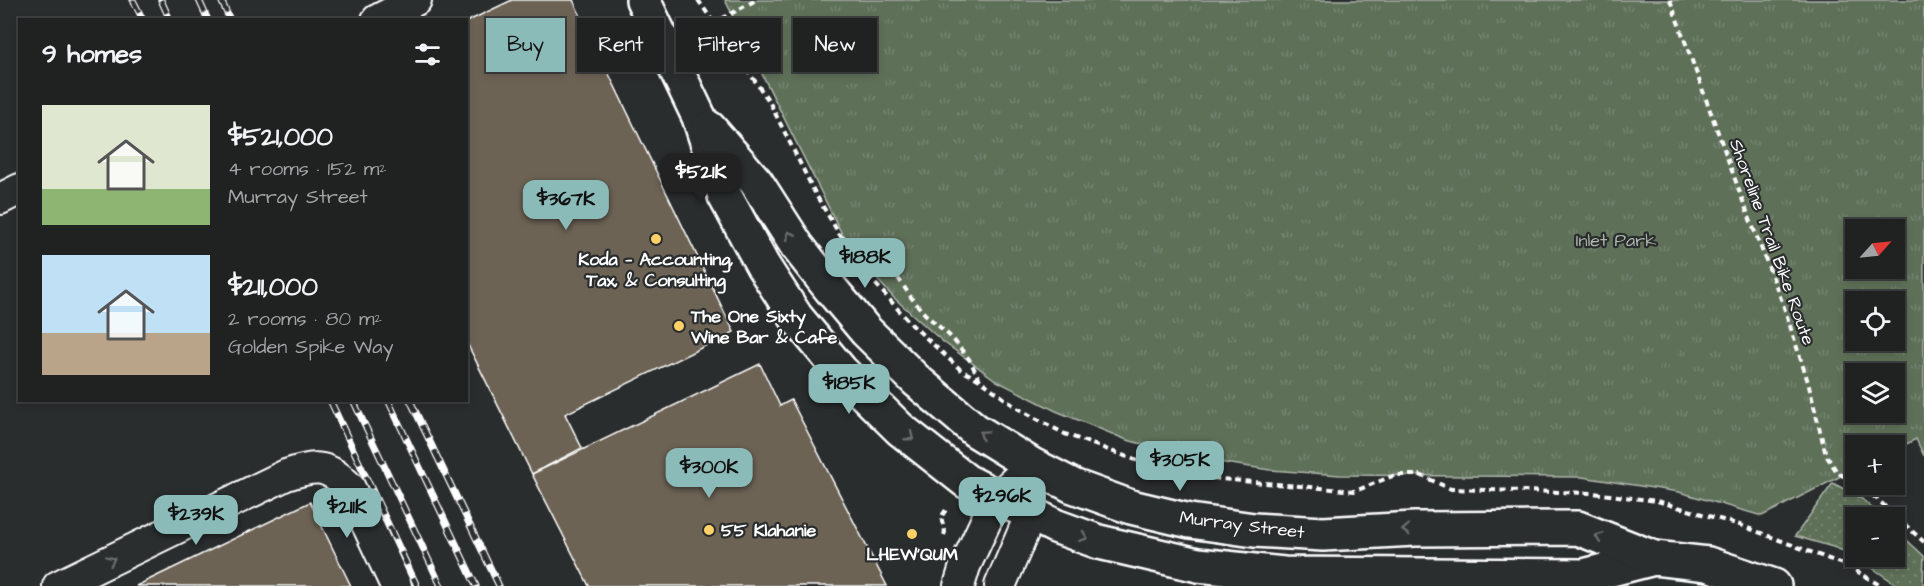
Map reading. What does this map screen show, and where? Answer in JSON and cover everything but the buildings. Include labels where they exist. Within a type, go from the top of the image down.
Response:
[{"type":"main road","name":"Murray Street","points":[[643,0],[699,117],[725,196],[763,266],[796,317],[841,371],[900,429],[966,481],[1055,526],[1099,542],[1198,565],[1284,574],[1584,576],[1654,558]]},
{"type":"main road","name":"Murray Street","points":[[699,117],[756,182],[797,246],[866,331],[917,381],[975,430],[1032,465],[1073,486],[1131,507],[1190,521],[1254,530],[1323,534],[1415,529],[1578,528],[1654,558],[1708,564],[1774,586]]},
{"type":"street","points":[[381,18],[416,0]]},
{"type":"street","points":[[0,199],[18,190]]},
{"type":"street","points":[[959,586],[965,566],[997,497],[1032,465]]},
{"type":"street","points":[[1000,586],[1031,514],[1032,465]]},
{"type":"street","points":[[58,586],[286,475],[307,468],[325,468],[340,477],[350,489],[396,586]]},
{"type":"path","points":[[698,0],[710,18]]},
{"type":"path","points":[[722,18],[756,0]]},
{"type":"path","name":"Shoreline Trail Bike Route","points":[[1670,0],[1783,304],[1808,382],[1826,456],[1837,472],[1845,477]]},
{"type":"path","points":[[748,72],[769,101],[816,195],[861,267],[912,325],[961,370],[980,380],[1017,408],[1065,434],[1160,469],[1220,479],[1355,491],[1395,475],[1420,475],[1451,489],[1593,493],[1657,501],[1740,525],[1850,567],[1881,586]]},
{"type":"path","points":[[840,235],[880,255],[925,314],[964,352],[980,380]]},
{"type":"path","points":[[1011,417],[1017,408]]},
{"type":"path","name":"Shoreline Trail Bike Route","points":[[1870,495],[1924,542]]},
{"type":"path","points":[[942,542],[945,532],[941,518],[948,508]]},
{"type":"green space","name":"Inlet Park","points":[[725,0],[1924,0],[1924,456],[1916,439],[1905,445],[1905,435],[1845,435],[1845,474],[1762,516],[1679,492],[1582,477],[1340,475],[1270,470],[1199,459],[1127,440],[1056,411],[997,381],[942,341],[893,297],[849,248],[761,72],[781,72],[781,18],[734,18]]},
{"type":"green space","points":[[1833,483],[1845,490],[1845,495],[1855,495],[1871,507],[1845,507],[1845,552],[1795,536]]},
{"type":"green space","points":[[1905,538],[1924,556],[1923,586],[1899,586],[1871,567],[1905,567]]},
{"type":"railway","points":[[133,0],[142,18]]},
{"type":"railway","points":[[161,0],[169,18]]},
{"type":"railway","points":[[199,0],[207,18]]},
{"type":"railway","points":[[221,0],[229,18]]},
{"type":"railway","points":[[331,402],[417,586]]},
{"type":"railway","points":[[354,402],[441,586]]},
{"type":"railway","points":[[389,402],[476,586]]},
{"type":"railway","points":[[411,402],[499,586]]},
{"type":"place","name":"Koda — Accounting, Tax, & Consulting","points":[[656,239]]},
{"type":"place","name":"The One Sixty Wine Bar & Cafe","points":[[679,326]]},
{"type":"place","name":"55 Klahanie","points":[[709,530]]},
{"type":"place","name":"LHEW'QUM","points":[[912,534]]}]
